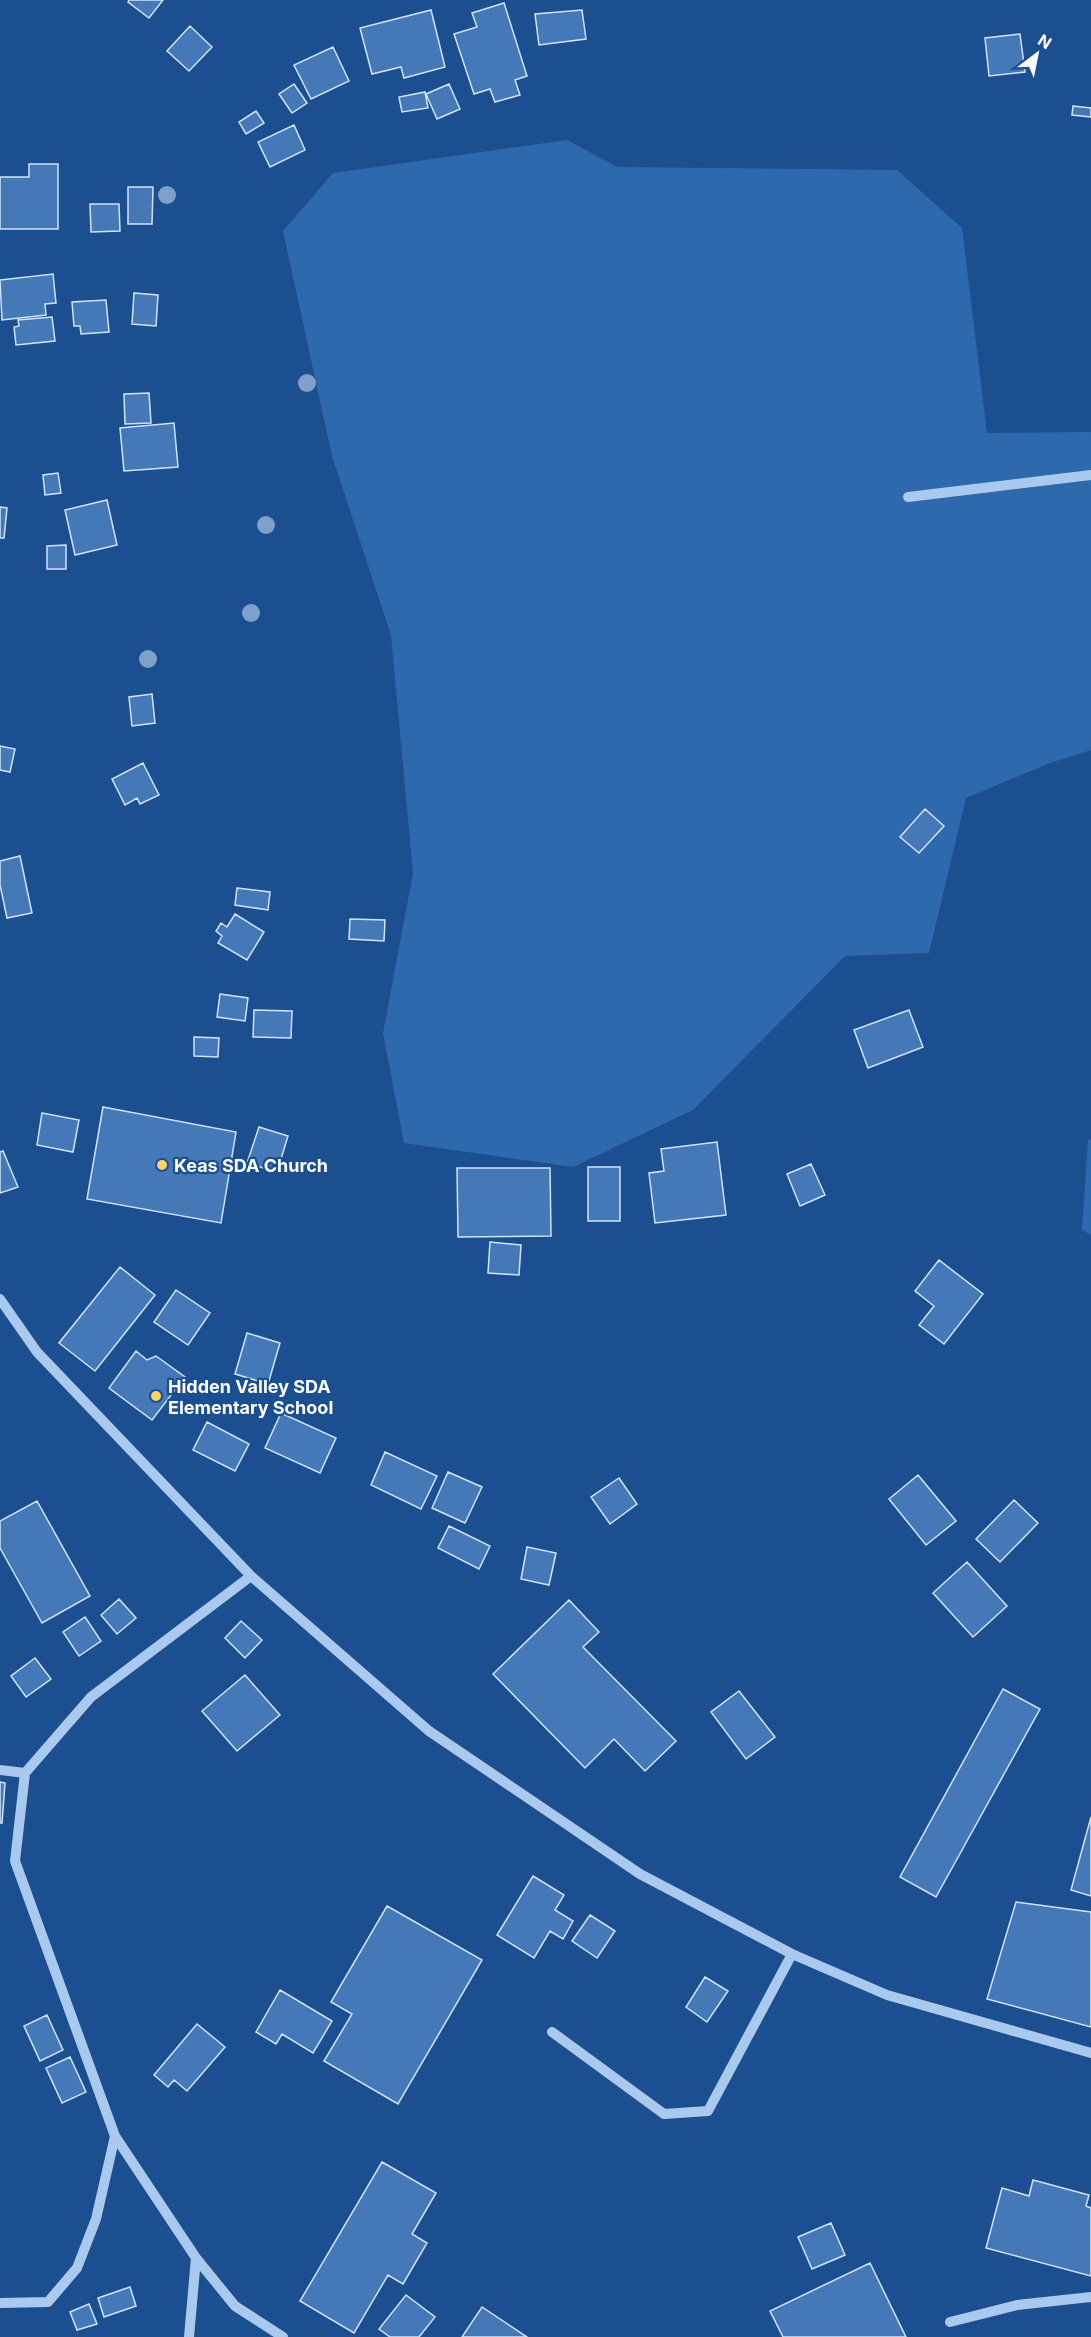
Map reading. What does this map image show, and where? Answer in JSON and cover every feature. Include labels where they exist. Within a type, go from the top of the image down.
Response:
[{"type":"street","points":[[908,497],[1091,475]]},
{"type":"street","points":[[0,1299],[37,1352],[251,1576],[429,1731],[640,1874],[792,1954],[887,1995],[1091,2053]]},
{"type":"street","points":[[251,1576],[91,1697],[26,1773],[15,1861],[115,2136],[196,2258],[236,2306],[283,2337]]},
{"type":"street","points":[[0,1770],[26,1773]]},
{"type":"street","points":[[552,2032],[664,2114],[708,2111],[792,1954]]},
{"type":"street","points":[[0,2303],[48,2302],[77,2268],[96,2219],[115,2136]]},
{"type":"street","points":[[189,2337],[196,2258]]},
{"type":"street","points":[[950,2322],[1017,2305],[1091,2297]]},
{"type":"shaded area","points":[[567,140],[617,167],[897,170],[962,228],[987,433],[1091,432],[1091,750],[1050,763],[966,798],[929,953],[845,956],[693,1110],[573,1167],[404,1143],[383,1033],[413,873],[391,635],[332,456],[283,231],[333,173]]},
{"type":"shaded area","points":[[1091,1139],[1091,1235],[1082,1230],[1088,1140]]},
{"type":"building","points":[[129,0],[163,0],[149,18],[128,2]]},
{"type":"building","points":[[504,3],[527,76],[515,80],[520,95],[495,102],[490,89],[474,94],[454,34],[477,27],[472,13]]},
{"type":"building","points":[[431,10],[445,67],[404,78],[401,67],[372,74],[360,28]]},
{"type":"building","points":[[582,10],[586,39],[539,45],[535,14]]},
{"type":"building","points":[[190,26],[212,47],[189,71],[167,51]]},
{"type":"building","points":[[1020,34],[1025,72],[989,76],[985,38]]},
{"type":"building","points":[[333,47],[349,81],[311,99],[294,65]]},
{"type":"building","points":[[294,84],[307,103],[292,113],[279,94]]},
{"type":"building","points":[[449,84],[460,109],[437,119],[426,94]]},
{"type":"building","points":[[425,92],[428,108],[402,112],[399,97]]},
{"type":"building","points":[[1073,106],[1091,108],[1091,117],[1072,115]]},
{"type":"building","points":[[256,111],[264,123],[246,134],[239,122]]},
{"type":"building","points":[[294,125],[305,150],[270,167],[258,142]]},
{"type":"building","points":[[29,164],[58,164],[58,229],[0,229],[0,177],[29,177]]},
{"type":"building","points":[[128,187],[153,187],[152,224],[128,224]]},
{"type":"building","points":[[90,204],[119,204],[120,231],[91,232]]},
{"type":"building","points":[[53,274],[56,303],[45,304],[46,315],[2,320],[0,280]]},
{"type":"building","points":[[134,293],[158,295],[156,326],[132,324]]},
{"type":"building","points":[[106,300],[109,332],[81,334],[80,326],[74,326],[72,302]]},
{"type":"building","points":[[52,317],[55,341],[16,345],[14,327],[19,326],[18,320]]},
{"type":"building","points":[[149,393],[151,423],[125,424],[124,394]]},
{"type":"building","points":[[174,423],[178,467],[124,471],[120,428]]},
{"type":"building","points":[[58,473],[61,493],[45,495],[43,475]]},
{"type":"building","points":[[107,500],[117,545],[75,555],[65,510]]},
{"type":"building","points":[[0,507],[7,508],[4,538],[0,538]]},
{"type":"building","points":[[66,545],[66,569],[47,569],[47,546]]},
{"type":"building","points":[[152,694],[155,723],[132,726],[129,697]]},
{"type":"building","points":[[0,746],[15,749],[10,772],[0,770]]},
{"type":"building","points":[[143,763],[159,795],[140,804],[137,798],[125,805],[112,779]]},
{"type":"building","points":[[925,809],[944,826],[919,853],[900,837]]},
{"type":"building","points":[[20,856],[32,913],[7,918],[0,885],[0,861]]},
{"type":"building","points":[[237,888],[270,892],[268,910],[235,905]]},
{"type":"building","points":[[235,914],[264,932],[247,960],[218,943],[222,936],[216,931],[221,923],[227,927]]},
{"type":"building","points":[[350,919],[385,920],[384,941],[349,939]]},
{"type":"building","points":[[220,994],[248,998],[245,1021],[217,1017]]},
{"type":"building","points":[[254,1010],[292,1011],[291,1038],[253,1037]]},
{"type":"building","points":[[909,1010],[923,1047],[868,1068],[854,1030]]},
{"type":"building","points":[[194,1037],[219,1038],[218,1057],[194,1056]]},
{"type":"building","name":"Keas SDA Church","points":[[103,1107],[236,1132],[221,1223],[87,1199]]},
{"type":"building","points":[[42,1113],[79,1120],[73,1152],[37,1145]]},
{"type":"building","points":[[259,1127],[288,1136],[277,1172],[247,1163]]},
{"type":"building","points":[[717,1142],[726,1215],[655,1223],[649,1173],[664,1171],[661,1149]]},
{"type":"building","points":[[3,1151],[18,1187],[0,1193],[0,1152]]},
{"type":"building","points":[[811,1164],[825,1195],[800,1206],[787,1174]]},
{"type":"building","points":[[588,1167],[620,1167],[620,1221],[588,1221]]},
{"type":"building","points":[[457,1168],[550,1168],[551,1236],[458,1237]]},
{"type":"building","points":[[490,1242],[521,1245],[519,1275],[488,1273]]},
{"type":"building","points":[[939,1260],[983,1294],[944,1344],[919,1325],[934,1306],[915,1291]]},
{"type":"building","points":[[120,1267],[155,1295],[95,1371],[59,1343]]},
{"type":"building","points":[[176,1290],[210,1313],[188,1345],[154,1322]]},
{"type":"building","points":[[247,1333],[280,1343],[268,1384],[235,1374]]},
{"type":"building","points":[[136,1351],[147,1360],[156,1356],[185,1377],[152,1420],[109,1388]]},
{"type":"building","points":[[281,1413],[336,1438],[320,1473],[265,1448]]},
{"type":"building","points":[[207,1422],[249,1444],[235,1471],[193,1450]]},
{"type":"building","points":[[385,1452],[437,1476],[421,1509],[371,1485]]},
{"type":"building","points":[[448,1472],[482,1487],[465,1523],[432,1508]]},
{"type":"building","points":[[918,1475],[956,1521],[926,1545],[889,1499]]},
{"type":"building","points":[[619,1478],[637,1504],[610,1524],[591,1497]]},
{"type":"building","points":[[1014,1500],[1038,1523],[1000,1562],[976,1539]]},
{"type":"building","points":[[37,1501],[90,1596],[42,1623],[0,1548],[0,1521]]},
{"type":"building","points":[[449,1526],[490,1546],[479,1569],[438,1548]]},
{"type":"building","points":[[527,1547],[556,1553],[549,1585],[521,1579]]},
{"type":"building","points":[[967,1562],[1007,1606],[973,1637],[933,1593]]},
{"type":"building","points":[[119,1599],[136,1618],[117,1634],[101,1615]]},
{"type":"building","points":[[569,1600],[599,1632],[583,1647],[676,1741],[645,1771],[614,1739],[585,1768],[493,1674]]},
{"type":"building","points":[[85,1617],[101,1641],[79,1656],[63,1632]]},
{"type":"building","points":[[241,1621],[262,1640],[245,1658],[225,1638]]},
{"type":"building","points":[[35,1658],[51,1679],[26,1697],[11,1676]]},
{"type":"building","points":[[245,1675],[280,1715],[237,1751],[202,1711]]},
{"type":"building","points":[[1003,1689],[1040,1709],[936,1897],[900,1877]]},
{"type":"building","points":[[739,1691],[775,1737],[746,1759],[711,1712]]},
{"type":"building","points":[[0,1782],[5,1783],[2,1823],[0,1823]]},
{"type":"building","points":[[1091,1817],[1091,1896],[1071,1890]]},
{"type":"building","points":[[533,1876],[564,1895],[555,1910],[573,1921],[563,1939],[550,1931],[534,1958],[497,1935]]},
{"type":"building","points":[[1016,1902],[1091,1912],[1091,2027],[987,1999]]},
{"type":"building","points":[[387,1906],[482,1960],[398,2104],[324,2061],[352,2014],[331,2002]]},
{"type":"building","points":[[590,1915],[615,1931],[597,1958],[572,1941]]},
{"type":"building","points":[[705,1977],[728,1991],[707,2022],[686,2007]]},
{"type":"building","points":[[280,1990],[332,2021],[313,2053],[282,2034],[276,2044],[256,2032]]},
{"type":"building","points":[[47,2015],[63,2050],[40,2061],[24,2026]]},
{"type":"building","points":[[197,2024],[225,2047],[187,2091],[174,2080],[168,2087],[154,2075]]},
{"type":"building","points":[[70,2057],[86,2092],[62,2103],[46,2068]]},
{"type":"building","points":[[382,2162],[436,2193],[412,2234],[427,2243],[403,2284],[388,2275],[354,2333],[300,2301]]},
{"type":"building","points":[[1033,2180],[1089,2195],[1086,2206],[1091,2208],[1091,2276],[986,2248],[1002,2188],[1029,2196]]},
{"type":"building","points":[[831,2223],[845,2255],[812,2269],[798,2237]]},
{"type":"building","points":[[870,2263],[906,2337],[783,2337],[770,2311]]},
{"type":"building","points":[[130,2287],[136,2306],[104,2317],[98,2298]]},
{"type":"building","points":[[406,2295],[435,2317],[419,2337],[390,2337],[379,2329]]},
{"type":"building","points":[[89,2304],[97,2324],[77,2330],[70,2312]]},
{"type":"building","points":[[482,2307],[527,2337],[462,2337]]},
{"type":"place","name":"Keas SDA Church","points":[[162,1165]]},
{"type":"place","name":"Hidden Valley SDA Elementary School","points":[[156,1396]]}]
